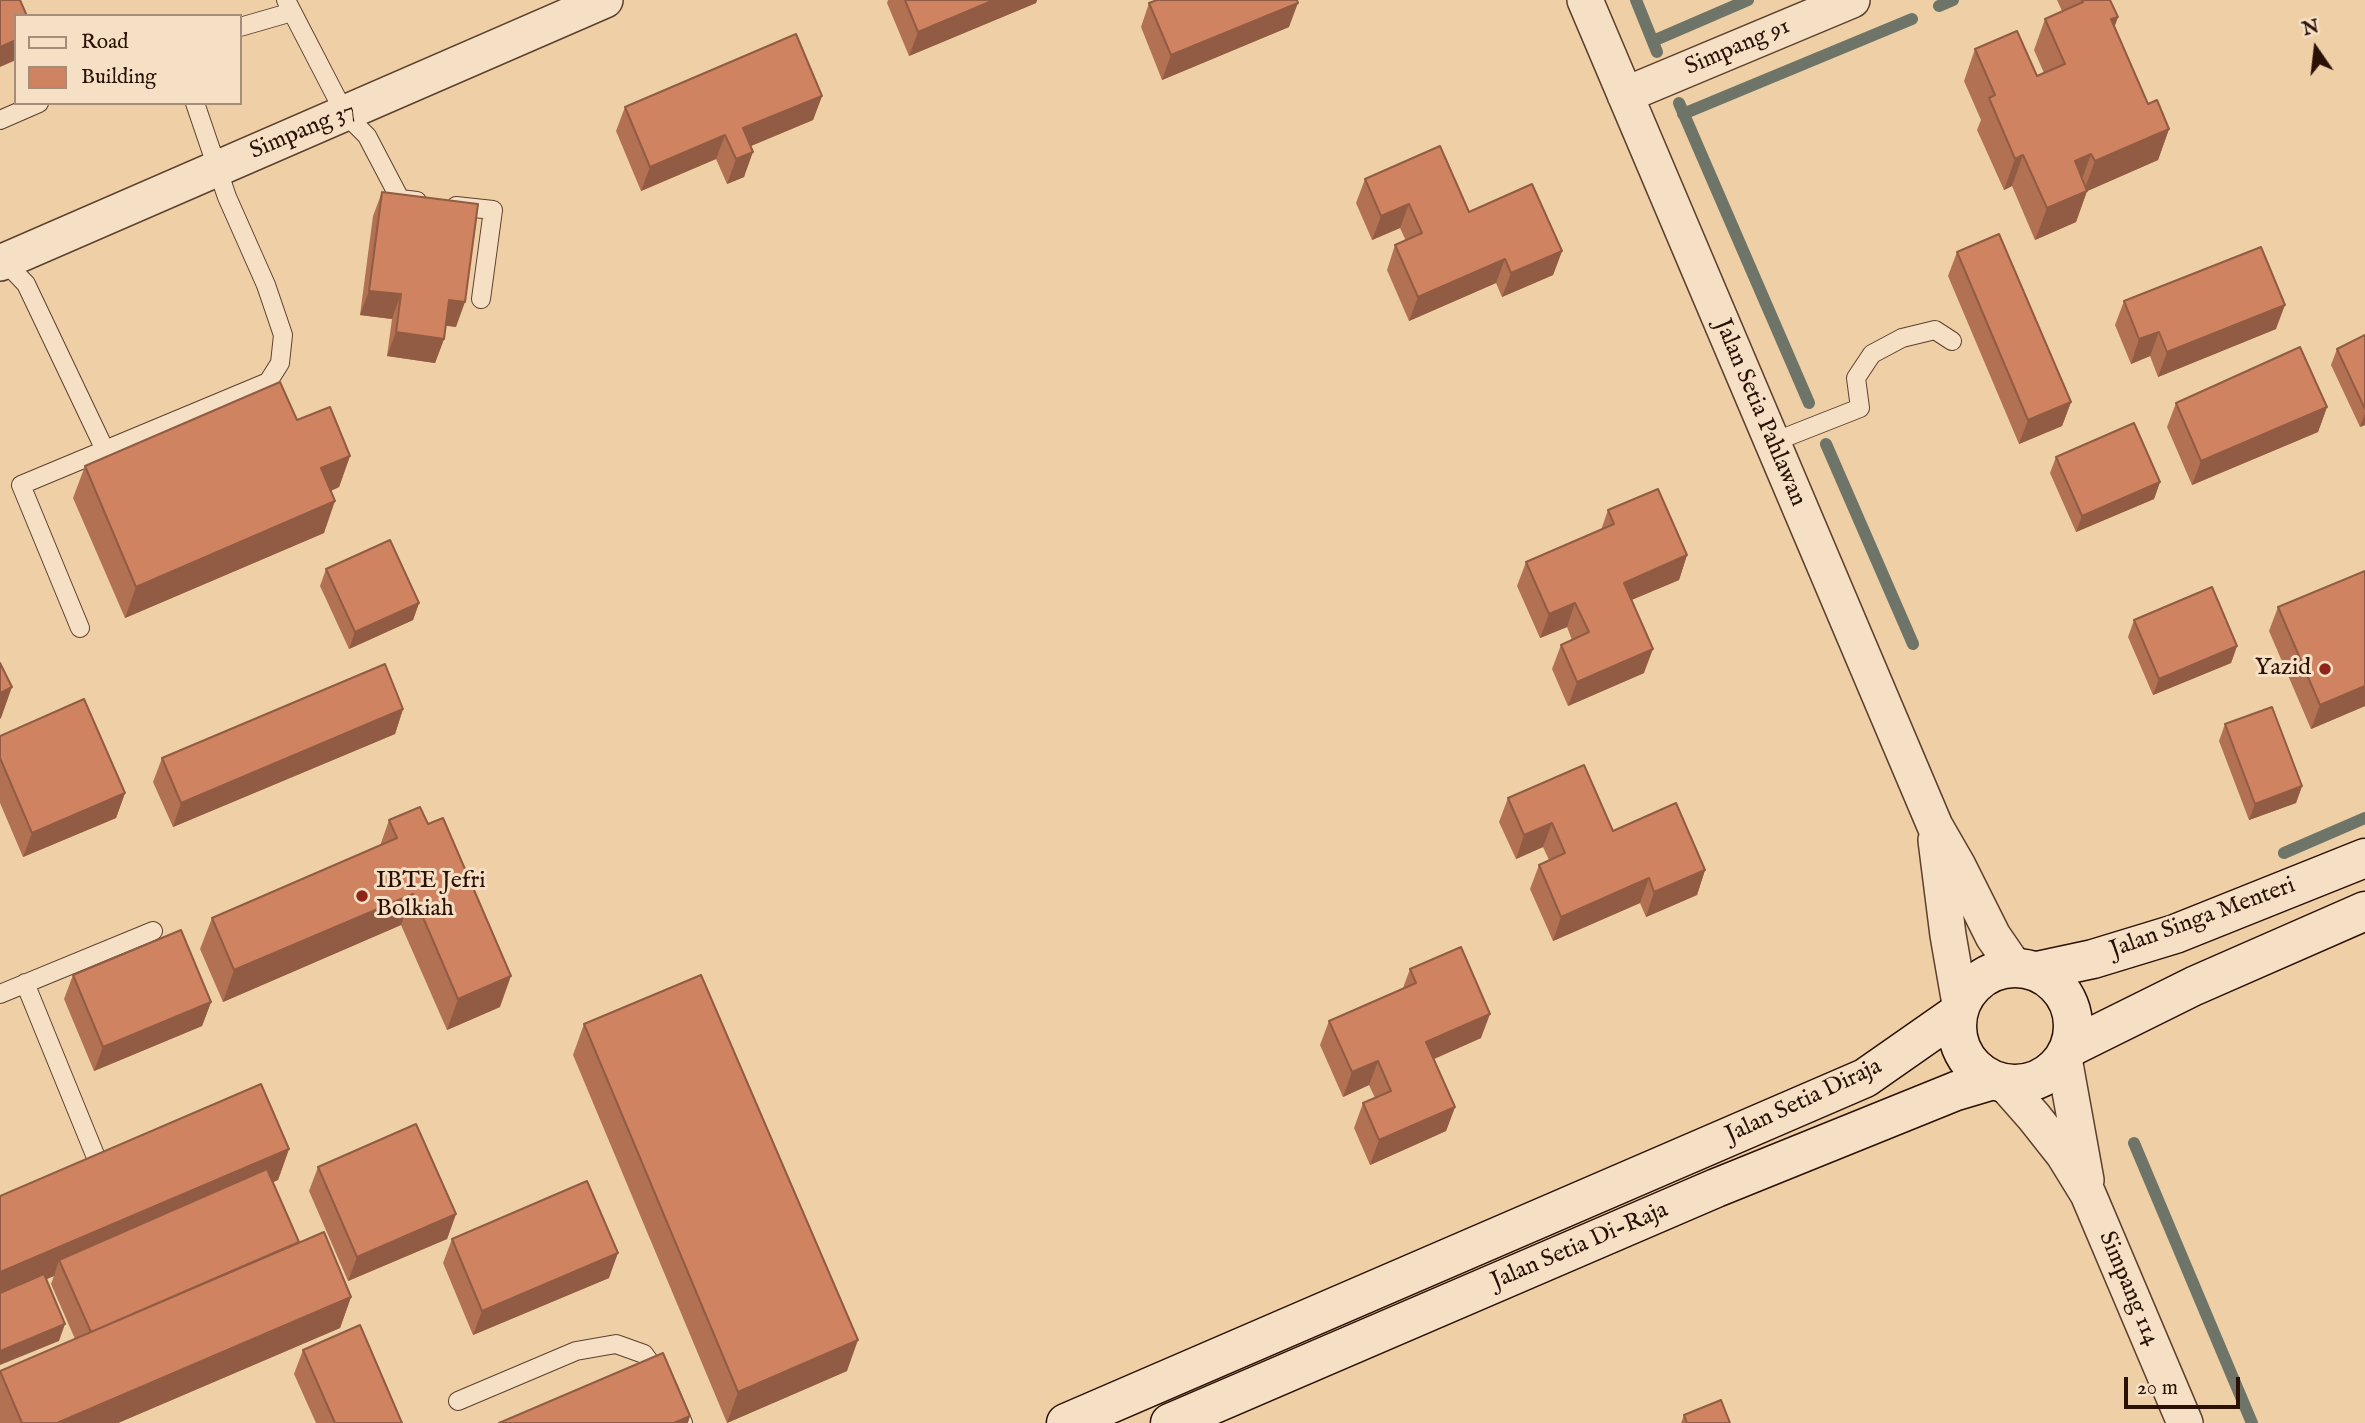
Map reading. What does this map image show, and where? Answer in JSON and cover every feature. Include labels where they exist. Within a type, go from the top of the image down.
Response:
[{"type":"main road","name":"Jalan Singa Menteri","points":[[2026,969],[2093,959],[2175,934],[2365,858]]},
{"type":"main road","points":[[2066,1053],[2194,986],[2365,911]]},
{"type":"main road","points":[[2026,969],[2057,984],[2069,1003],[2074,1025],[2066,1053],[2056,1067],[2038,1080],[2027,1083],[1998,1081],[1982,1074],[1966,1059],[1958,1037],[1959,1009],[1973,985],[1992,972],[2026,969]]},
{"type":"main road","name":"Jalan Setia Diraja","points":[[1641,1175],[1865,1078],[1959,1009]]},
{"type":"main road","name":"Jalan Setia Di-Raja","points":[[1170,1423],[1716,1188],[1956,1091],[1998,1081]]},
{"type":"main road","name":"Jalan Setia Di-Raja","points":[[1066,1423],[1641,1175]]},
{"type":"street","name":"Simpang 37","points":[[2,262],[605,0]]},
{"type":"street","name":"Jalan Setia Pahlawan","points":[[1585,0],[1935,826],[1993,936],[2026,969]]},
{"type":"street","name":"Simpang 91","points":[[1625,96],[1852,0]]},
{"type":"street","name":"Jalan Setia Pahlawan","points":[[1935,826],[1959,1009]]},
{"type":"street","name":"Simpang 114","points":[[2066,1053],[2088,1194]]},
{"type":"street","name":"Simpang 114","points":[[1998,1081],[2034,1116],[2064,1155],[2088,1194],[2185,1423]]},
{"type":"lane","points":[[242,26],[289,6],[345,114],[367,136],[400,199],[493,210],[481,299]]},
{"type":"lane","points":[[0,120],[34,105]]},
{"type":"lane","points":[[80,628],[21,485],[268,382],[279,363],[283,335],[266,285],[227,197],[196,105]]},
{"type":"lane","points":[[2,262],[26,284],[105,450]]},
{"type":"lane","points":[[1771,443],[1860,408],[1856,378],[1872,354],[1902,338],[1935,330],[1952,341]]},
{"type":"lane","points":[[0,994],[153,931]]},
{"type":"lane","points":[[25,983],[102,1172]]},
{"type":"lane","points":[[458,1401],[576,1352],[616,1344],[644,1354],[667,1386],[683,1423]]},
{"type":"building","points":[[0,0],[20,0],[26,14],[14,14],[14,41],[0,47]]},
{"type":"building","points":[[905,0],[994,0],[918,32]]},
{"type":"building","points":[[1157,0],[1297,0],[1298,3],[1171,55],[1149,3]]},
{"type":"building","points":[[2082,0],[2110,0],[2118,17],[2111,19],[2148,104],[2157,100],[2169,129],[2095,161],[2091,154],[2075,161],[2087,191],[2047,208],[2023,155],[2015,159],[1989,98],[1995,95],[1975,49],[2017,31],[2037,76],[2065,64],[2045,19],[2083,2]]},
{"type":"building","points":[[796,34],[822,96],[743,128],[753,152],[736,159],[725,135],[650,167],[625,107]]},
{"type":"building","points":[[1440,146],[1469,212],[1532,184],[1562,251],[1511,273],[1505,259],[1418,297],[1395,245],[1422,233],[1409,204],[1381,216],[1365,179]]},
{"type":"building","points":[[382,192],[478,204],[465,302],[449,300],[444,339],[396,332],[401,294],[369,291]]},
{"type":"building","points":[[1999,234],[2071,402],[2028,420],[1957,252]]},
{"type":"building","points":[[2261,247],[2285,305],[2167,352],[2159,332],[2139,339],[2124,301]]},
{"type":"building","points":[[2365,335],[2365,409],[2337,349]]},
{"type":"building","points":[[2300,347],[2327,407],[2201,461],[2176,403]]},
{"type":"building","points":[[280,382],[297,420],[330,407],[350,456],[321,468],[335,501],[136,587],[85,466]]},
{"type":"building","points":[[2134,423],[2160,482],[2082,516],[2056,457]]},
{"type":"building","points":[[1658,489],[1687,555],[1624,583],[1653,649],[1577,682],[1561,645],[1589,632],[1575,603],[1549,614],[1526,562],[1614,524],[1608,510]]},
{"type":"building","points":[[390,540],[419,603],[355,632],[326,569]]},
{"type":"building","name":"Yazid","points":[[2365,571],[2365,686],[2320,705],[2278,607]]},
{"type":"building","points":[[2212,587],[2237,646],[2159,679],[2134,620]]},
{"type":"building","points":[[0,663],[12,687],[0,693]]},
{"type":"building","points":[[385,664],[403,709],[181,803],[162,758]]},
{"type":"building","points":[[84,699],[125,793],[32,833],[0,758],[0,736]]},
{"type":"building","points":[[2272,707],[2302,786],[2255,804],[2225,724]]},
{"type":"building","points":[[1584,765],[1613,831],[1676,803],[1705,870],[1654,892],[1649,878],[1561,917],[1539,865],[1565,853],[1552,823],[1524,835],[1508,798]]},
{"type":"building","points":[[420,807],[428,824],[443,818],[511,976],[458,999],[413,894],[234,970],[212,918],[397,838],[389,820]]},
{"type":"building","points":[[181,930],[211,1002],[103,1047],[73,975]]},
{"type":"building","points":[[1461,947],[1490,1014],[1426,1042],[1455,1107],[1379,1140],[1363,1103],[1391,1091],[1378,1061],[1352,1072],[1329,1021],[1416,983],[1410,969]]},
{"type":"building","points":[[701,975],[858,1340],[738,1392],[584,1024]]},
{"type":"building","points":[[261,1084],[289,1149],[0,1272],[0,1196]]},
{"type":"building","points":[[416,1124],[456,1214],[357,1257],[318,1167]]},
{"type":"building","points":[[267,1169],[299,1242],[91,1332],[59,1260]]},
{"type":"building","points":[[587,1181],[618,1253],[482,1311],[452,1239]]},
{"type":"building","points":[[324,1232],[351,1297],[57,1423],[22,1423],[0,1371]]},
{"type":"building","points":[[44,1274],[65,1324],[0,1351],[0,1293]]},
{"type":"building","points":[[360,1325],[402,1423],[335,1423],[303,1350]]},
{"type":"building","points":[[663,1353],[690,1416],[674,1423],[499,1423]]},
{"type":"building","points":[[1721,1400],[1730,1423],[1687,1423],[1684,1415]]},
{"type":"waterway","points":[[1636,0],[1657,52]]},
{"type":"waterway","points":[[1653,41],[1748,0]]},
{"type":"waterway","points":[[1939,6],[1953,0]]},
{"type":"waterway","points":[[1683,114],[1912,19]]},
{"type":"waterway","points":[[1679,103],[1809,403]]},
{"type":"waterway","points":[[1826,444],[1913,644]]},
{"type":"waterway","points":[[2284,853],[2365,818]]},
{"type":"waterway","points":[[2134,1143],[2252,1423]]},
{"type":"place","name":"Yazid","points":[[2325,669]]},
{"type":"place","name":"IBTE Jefri Bolkiah","points":[[362,896]]}]
